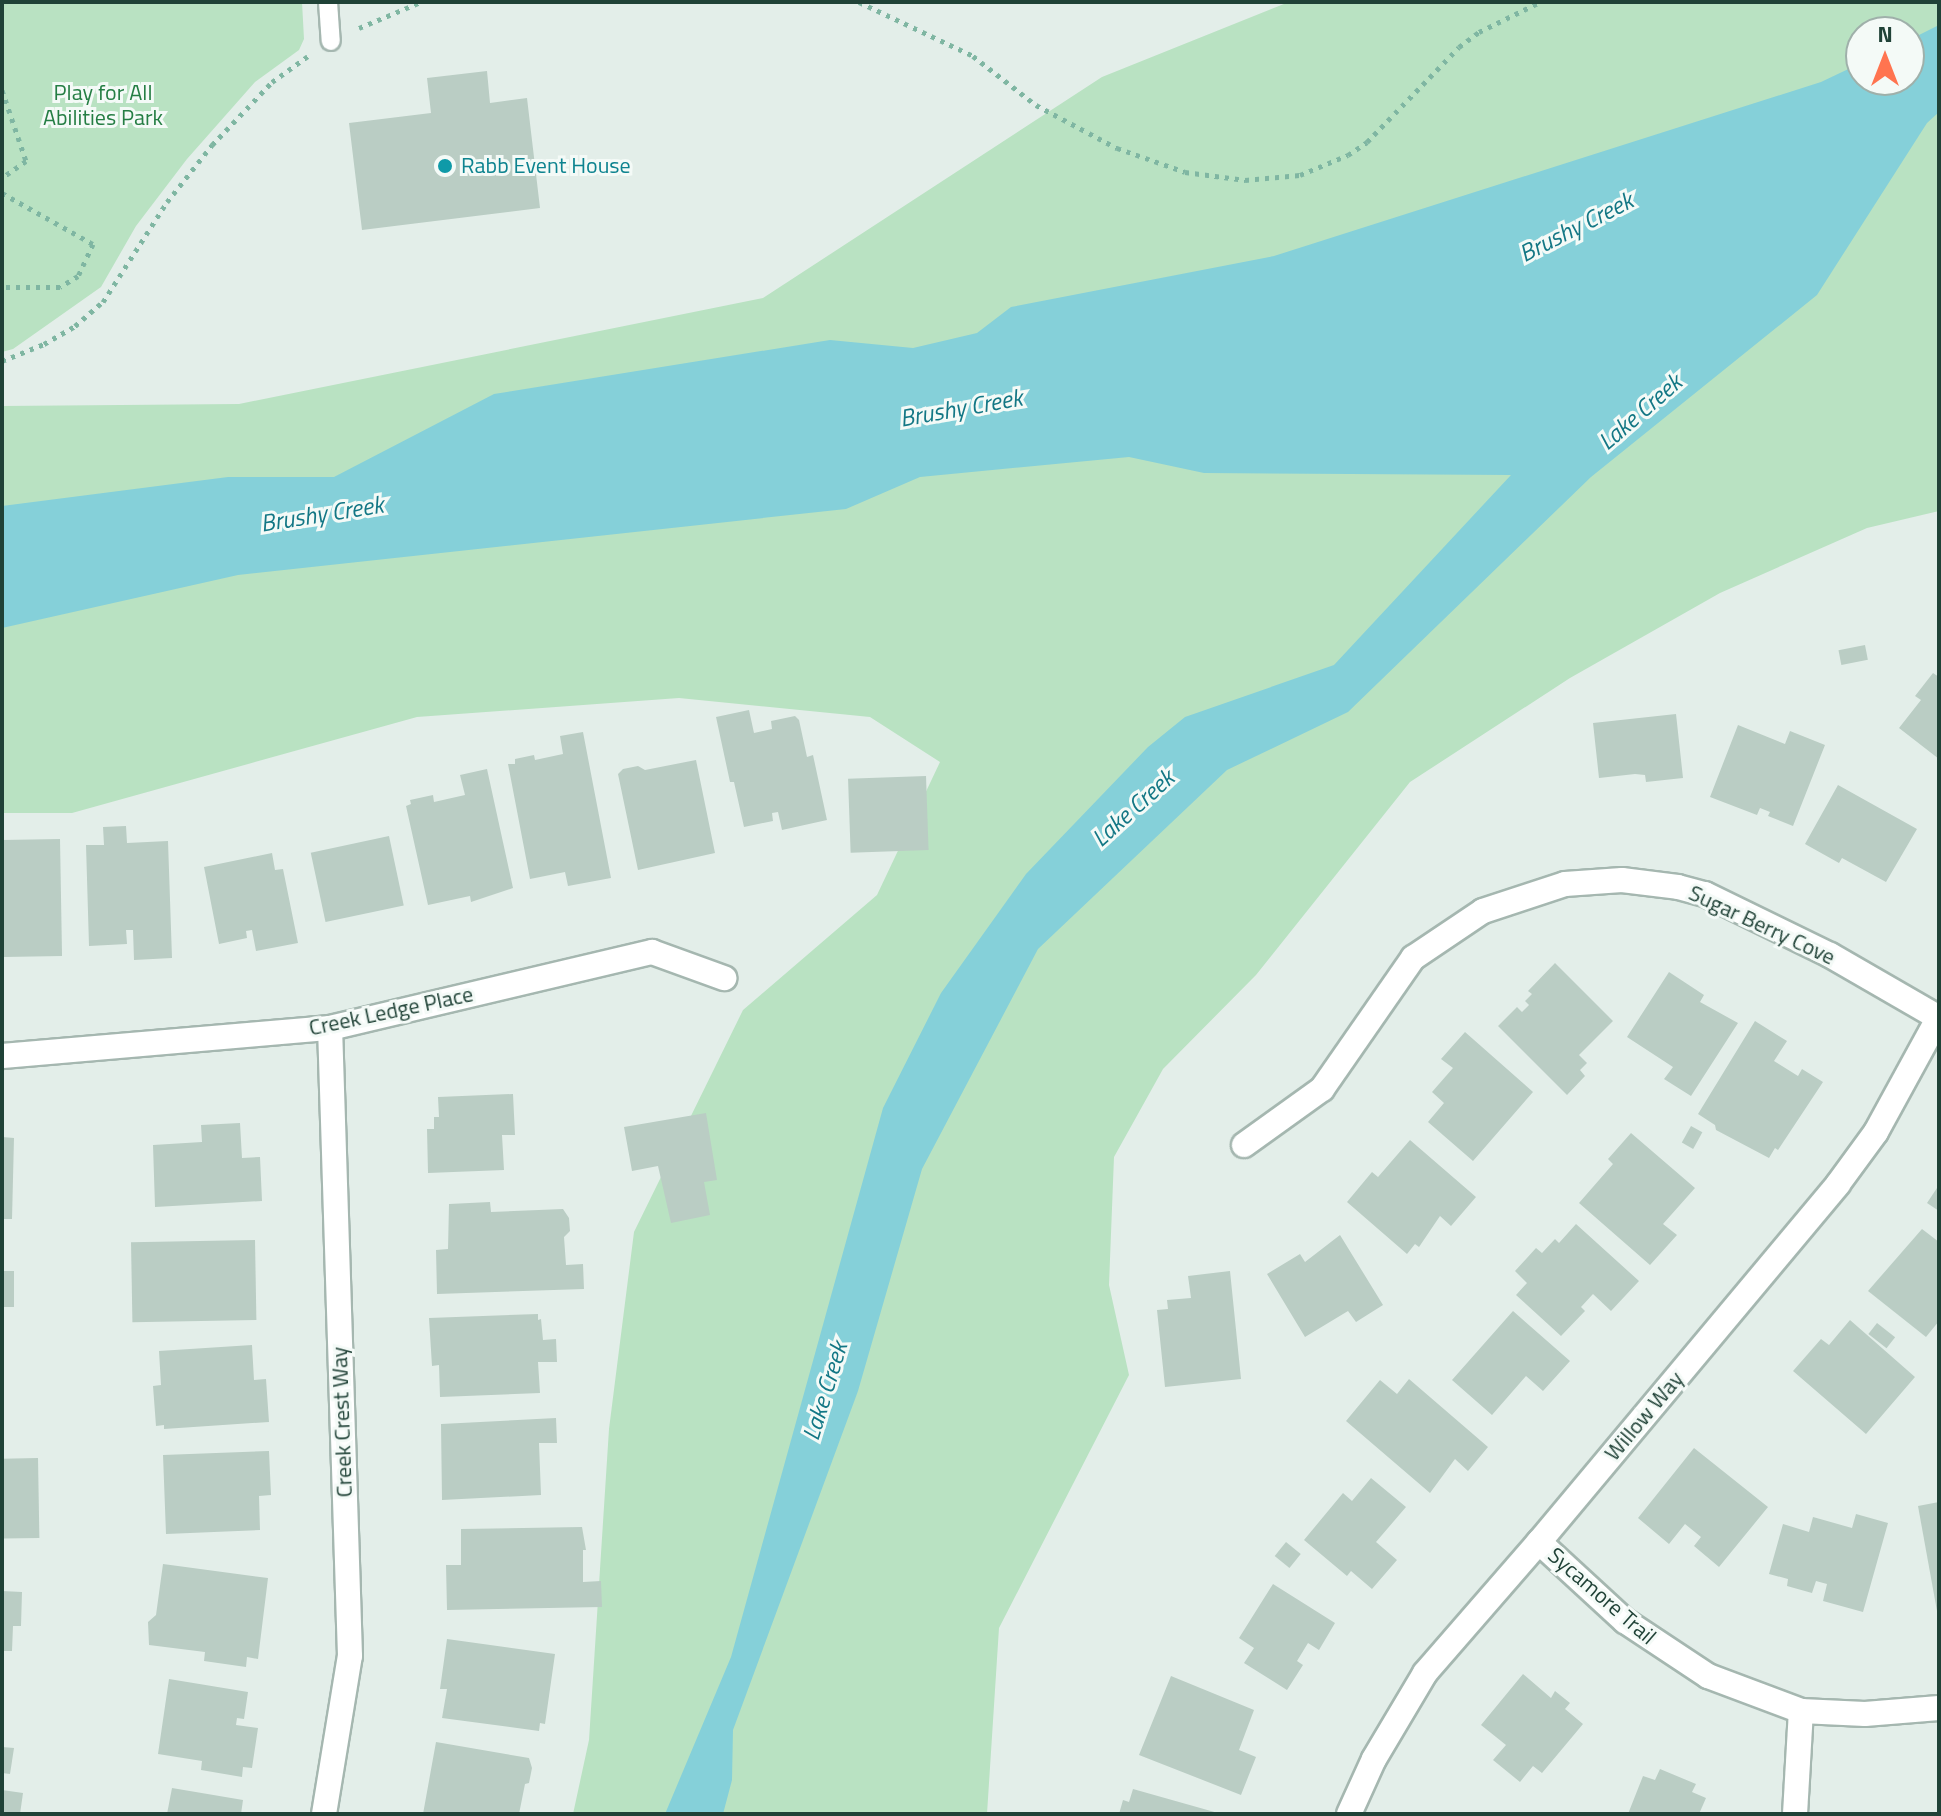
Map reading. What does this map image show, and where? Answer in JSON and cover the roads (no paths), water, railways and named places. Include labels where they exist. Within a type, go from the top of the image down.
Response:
[{"type":"street","name":"Sugar Berry Cove","points":[[1244,1145],[1322,1089],[1413,958],[1483,911],[1565,884],[1622,880],[1678,887],[1705,894],[1830,955],[1939,1018]]},
{"type":"street","name":"Creek Ledge Place","points":[[2,1056],[330,1028],[652,952],[724,978]]},
{"type":"street","name":"Willow Way","points":[[1349,1814],[1374,1759],[1425,1673],[1539,1542],[1838,1184],[1876,1132],[1939,1018]]},
{"type":"street","name":"Creek Crest Way","points":[[324,1814],[350,1656],[330,1028]]},
{"type":"street","name":"Sycamore Trail","points":[[1539,1542],[1625,1621],[1708,1676],[1801,1711],[1865,1714],[1939,1708]]},
{"type":"street","points":[[1795,1814],[1801,1711]]},
{"type":"lane","points":[[328,2],[331,41]]},
{"type":"water","points":[[1939,25],[1939,112],[1927,123],[1817,295],[1591,477],[1348,712],[1227,770],[1038,949],[922,1169],[858,1391],[733,1730],[732,1780],[723,1814],[665,1814],[731,1657],[883,1108],[941,993],[1026,874],[1148,747],[1185,717],[1334,665],[1511,475],[1204,473],[1129,457],[920,477],[846,509],[238,575],[2,628],[2,506],[228,477],[334,477],[494,394],[830,340],[913,348],[977,333],[1011,307],[1274,256],[1821,82],[1845,71],[1845,96],[1925,96],[1925,32]]},
{"type":"place","name":"Rabb Event House","points":[[445,166]]},
{"type":"park label","name":"Play for All Abilities Park","points":[[103,104]]},
{"type":"water label","name":"Brushy Creek","points":[[1576,227]]},
{"type":"water label","name":"Brushy Creek","points":[[961,408]]},
{"type":"water label","name":"Lake Creek","points":[[1640,412]]},
{"type":"water label","name":"Brushy Creek","points":[[322,514]]},
{"type":"water label","name":"Lake Creek","points":[[1133,808]]},
{"type":"water label","name":"Lake Creek","points":[[825,1391]]}]
